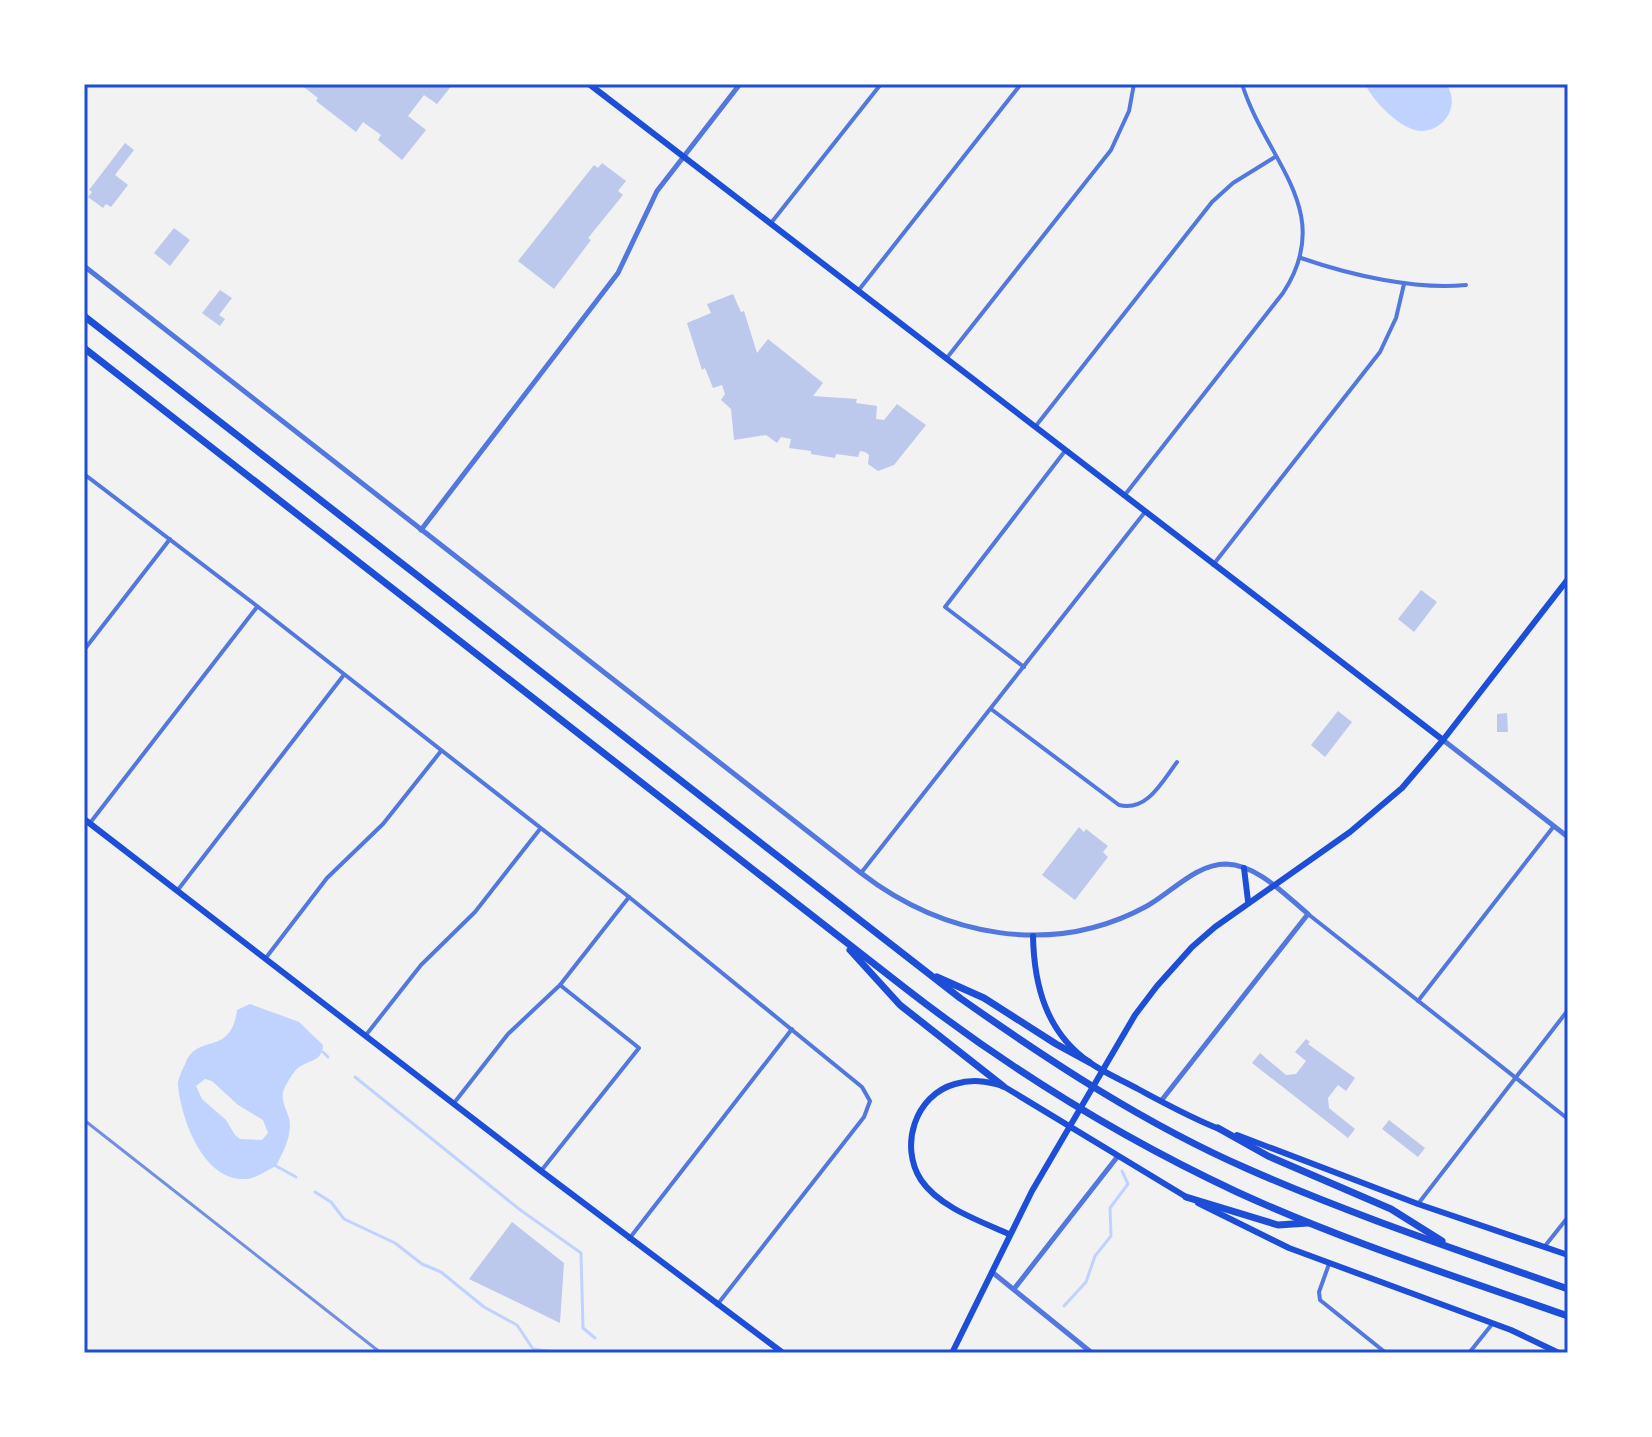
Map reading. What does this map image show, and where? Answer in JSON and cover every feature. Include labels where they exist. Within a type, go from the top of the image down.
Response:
[{"type":"highway","points":[[84,316],[925,971],[1066,1071],[1170,1131],[1246,1168],[1332,1204],[1568,1289]]},
{"type":"highway","points":[[84,348],[944,1018],[1064,1099],[1236,1192],[1310,1223],[1568,1316]]},
{"type":"highway","points":[[835,934],[900,1005],[1003,1086]]},
{"type":"highway","points":[[925,971],[984,998],[1089,1062]]},
{"type":"highway","points":[[1218,1128],[1268,1156],[1391,1209],[1454,1249]]},
{"type":"highway","points":[[1186,1197],[1278,1225],[1310,1223]]},
{"type":"main road","points":[[594,85],[769,225],[1443,740]]},
{"type":"main road","points":[[952,1353],[1009,1234],[1057,1146],[1135,1015],[1172,968],[1200,939],[1248,901],[1350,832],[1390,799],[1443,740],[1568,579]]},
{"type":"main road","points":[[87,821],[629,1239],[783,1353]]},
{"type":"main road","points":[[1244,868],[1248,901]]},
{"type":"main road","points":[[1033,936],[1035,975],[1045,1008],[1060,1033],[1089,1062],[1218,1128],[1418,1204],[1568,1255]]},
{"type":"main road","points":[[1009,1234],[936,1196],[921,1179],[911,1150],[915,1122],[925,1104],[952,1084],[969,1080],[1003,1086],[1186,1197],[1263,1237],[1493,1323],[1559,1353]]},
{"type":"street","points":[[421,530],[618,273],[649,204],[740,84]]},
{"type":"street","points":[[769,225],[881,84]]},
{"type":"street","points":[[858,291],[1021,84]]},
{"type":"street","points":[[946,359],[1111,150],[1125,120],[1134,84]]},
{"type":"street","points":[[1124,496],[1283,293],[1301,258],[1304,232],[1300,204],[1254,118],[1242,84]]},
{"type":"street","points":[[1035,427],[1212,202],[1233,183],[1275,157]]},
{"type":"street","points":[[1301,258],[1404,284],[1466,285]]},
{"type":"street","points":[[84,266],[898,899],[948,922],[995,933],[1033,936],[1078,930],[1125,916],[1145,908],[1208,867],[1226,864],[1244,868],[1272,884],[1568,1119]]},
{"type":"street","points":[[1213,565],[1380,352],[1396,318],[1404,284]]},
{"type":"street","points":[[1024,667],[945,607],[1065,451]]},
{"type":"street","points":[[84,474],[629,897],[862,1087],[870,1101],[864,1117],[717,1305]]},
{"type":"street","points":[[861,873],[1145,512]]},
{"type":"street","points":[[84,650],[170,539]]},
{"type":"street","points":[[87,821],[257,606]]},
{"type":"street","points":[[177,891],[343,676]]},
{"type":"street","points":[[991,709],[1113,801],[1128,806],[1136,806],[1152,795],[1177,762]]},
{"type":"street","points":[[1443,740],[1568,837]]},
{"type":"street","points":[[265,959],[327,878],[383,824],[441,751]]},
{"type":"street","points":[[1418,1001],[1554,826]]},
{"type":"street","points":[[366,1035],[421,965],[475,912],[540,829]]},
{"type":"street","points":[[454,1103],[508,1034],[560,985],[629,897]]},
{"type":"street","points":[[1161,1101],[1308,914]]},
{"type":"street","points":[[541,1171],[639,1048],[560,985]]},
{"type":"street","points":[[1418,1204],[1568,1010]]},
{"type":"street","points":[[629,1239],[792,1029]]},
{"type":"street","points":[[1014,1289],[1118,1156]]},
{"type":"street","points":[[1544,1248],[1568,1217]]},
{"type":"street","points":[[1329,1264],[1319,1292],[1320,1300],[1386,1353]]},
{"type":"street","points":[[991,1271],[1083,1350],[1092,1353]]},
{"type":"street","points":[[1469,1353],[1493,1323]]},
{"type":"water","points":[[1365,84],[1446,84],[1452,99],[1449,114],[1431,129],[1415,130],[1389,114]]},
{"type":"water","points":[[250,1004],[299,1022],[323,1045],[318,1057],[298,1068],[284,1089],[283,1100],[290,1131],[276,1166],[247,1179],[228,1176],[205,1158],[189,1129],[178,1085],[191,1053],[228,1034],[234,1025],[237,1010]],"holes":[[[205,1079],[212,1081],[238,1105],[263,1120],[268,1133],[262,1140],[240,1139],[226,1120],[202,1099],[196,1086]]]},
{"type":"building","points":[[300,84],[453,84],[437,104],[424,95],[408,116],[426,130],[402,160],[378,140],[381,135],[363,122],[356,132],[316,101],[318,98]]},
{"type":"building","points":[[125,143],[134,150],[115,175],[128,185],[111,207],[106,204],[103,208],[88,197],[92,192],[89,190]]},
{"type":"building","points":[[602,163],[626,181],[618,191],[623,195],[588,238],[591,240],[554,289],[518,261],[594,165],[598,168]]},
{"type":"building","points":[[174,228],[190,240],[170,266],[154,253]]},
{"type":"building","points":[[220,290],[232,298],[219,315],[225,319],[220,326],[202,313]]},
{"type":"building","points":[[733,294],[741,312],[744,311],[757,353],[768,339],[823,383],[813,396],[857,399],[856,403],[877,406],[876,419],[884,420],[897,404],[926,425],[894,465],[878,471],[868,464],[869,455],[865,452],[860,451],[858,457],[836,454],[835,458],[811,454],[811,451],[789,448],[791,439],[781,437],[777,443],[766,435],[734,440],[731,409],[721,400],[725,394],[722,385],[713,388],[705,368],[702,370],[687,323],[711,313],[707,304]]},
{"type":"building","points":[[1421,590],[1437,602],[1414,632],[1398,619]]},
{"type":"building","points":[[1338,711],[1352,722],[1325,757],[1311,745]]},
{"type":"building","points":[[1507,713],[1508,732],[1497,732],[1497,714]]},
{"type":"building","points":[[1079,827],[1108,846],[1103,852],[1108,857],[1075,900],[1042,875]]},
{"type":"building","points":[[1306,1039],[1310,1042],[1308,1044],[1355,1078],[1346,1091],[1338,1085],[1328,1098],[1329,1108],[1355,1129],[1348,1138],[1252,1063],[1260,1053],[1286,1075],[1296,1074],[1306,1061],[1295,1052]]},
{"type":"building","points":[[1389,1120],[1425,1148],[1418,1157],[1382,1129]]},
{"type":"building","points":[[512,1222],[564,1263],[560,1323],[469,1279]]},
{"type":"waterway","points":[[323,1052],[328,1057]]},
{"type":"waterway","points":[[355,1077],[519,1209],[581,1253],[583,1328],[595,1338]]},
{"type":"waterway","points":[[276,1166],[296,1177]]},
{"type":"waterway","points":[[1064,1306],[1086,1282],[1095,1256],[1111,1236],[1110,1208],[1128,1184],[1122,1171]]},
{"type":"waterway","points":[[315,1192],[331,1202],[344,1219],[395,1243],[422,1264],[441,1272],[484,1307],[517,1325],[533,1349],[560,1353]]},
{"type":"railway","points":[[84,1120],[381,1353]]}]
